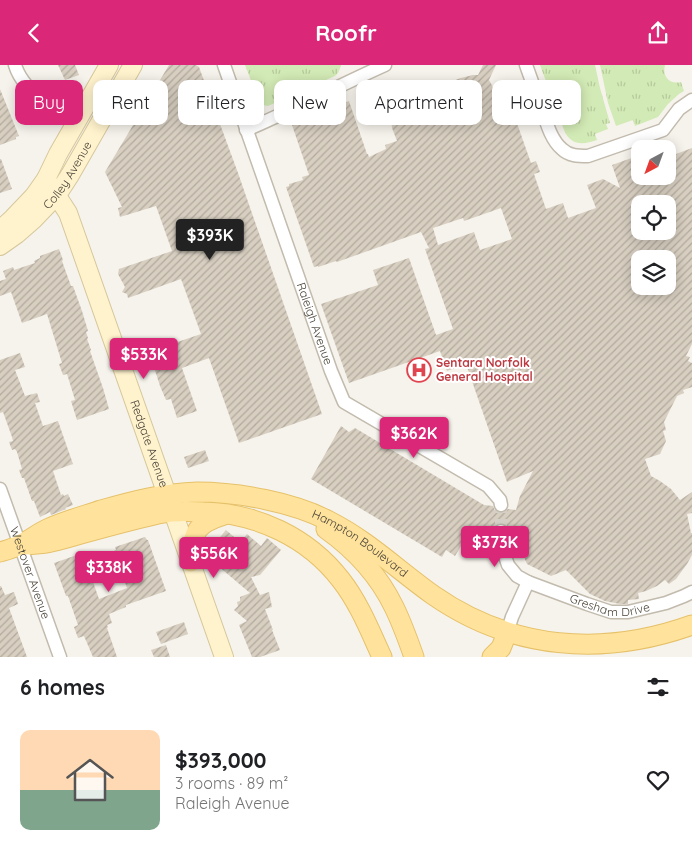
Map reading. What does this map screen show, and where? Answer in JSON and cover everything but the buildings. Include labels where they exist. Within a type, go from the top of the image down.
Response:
[{"type":"main road","name":"Hampton Boulevard","points":[[0,552],[20,545],[51,542],[125,522],[198,492],[254,497],[308,512],[337,525],[444,602],[476,620],[507,633],[549,642],[596,645],[653,638],[673,633],[692,625]]},
{"type":"main road","name":"Hampton Boulevard","points":[[170,503],[229,514],[267,524],[290,535],[308,547],[338,575],[348,589],[382,657]]},
{"type":"main road","points":[[281,504],[329,531],[368,567],[394,606],[414,657]]},
{"type":"main road","points":[[191,562],[194,539],[199,527],[210,519],[229,514]]},
{"type":"main road","points":[[360,610],[393,657]]},
{"type":"main road","points":[[492,657],[501,649],[507,633]]},
{"type":"street","points":[[15,65],[22,80]]},
{"type":"street","name":"Colley Avenue","points":[[0,229],[13,219],[34,196],[46,179],[58,154],[109,65]]},
{"type":"street","name":"Colley Avenue","points":[[0,246],[33,220],[56,195],[70,175],[133,65]]},
{"type":"street","name":"Raleigh Avenue","points":[[224,65],[331,371],[344,402],[488,486],[500,500],[501,505]]},
{"type":"street","points":[[246,130],[385,65]]},
{"type":"street","points":[[526,65],[550,131],[557,144],[570,155],[588,156],[663,130],[679,109],[692,100]]},
{"type":"street","name":"Redgate Avenue","points":[[46,179],[68,213],[224,657]]},
{"type":"street","name":"Westover Avenue","points":[[0,489],[60,657]]},
{"type":"street","points":[[501,531],[502,547],[508,565],[517,576],[528,583],[512,617],[507,633]]},
{"type":"street","name":"Gresham Drive","points":[[528,583],[611,612],[628,612],[666,603],[692,592]]},
{"type":"green space","points":[[245,65],[341,65],[338,73],[326,80],[274,80],[274,103],[268,106],[264,105],[264,80],[251,80]]},
{"type":"green space","points":[[540,65],[595,65],[610,123],[606,124],[608,129],[595,134],[597,140],[587,143],[578,143],[570,139],[562,125],[581,125],[581,80],[546,80]]},
{"type":"green space","points":[[600,65],[665,65],[664,69],[667,79],[677,83],[681,82],[684,91],[668,104],[658,117],[635,126],[633,120],[616,126],[608,103]]},
{"type":"tunnel","points":[[501,505],[501,531]]},
{"type":"place","name":"Sentara Norfolk General Hospital","points":[[419,370]]}]
